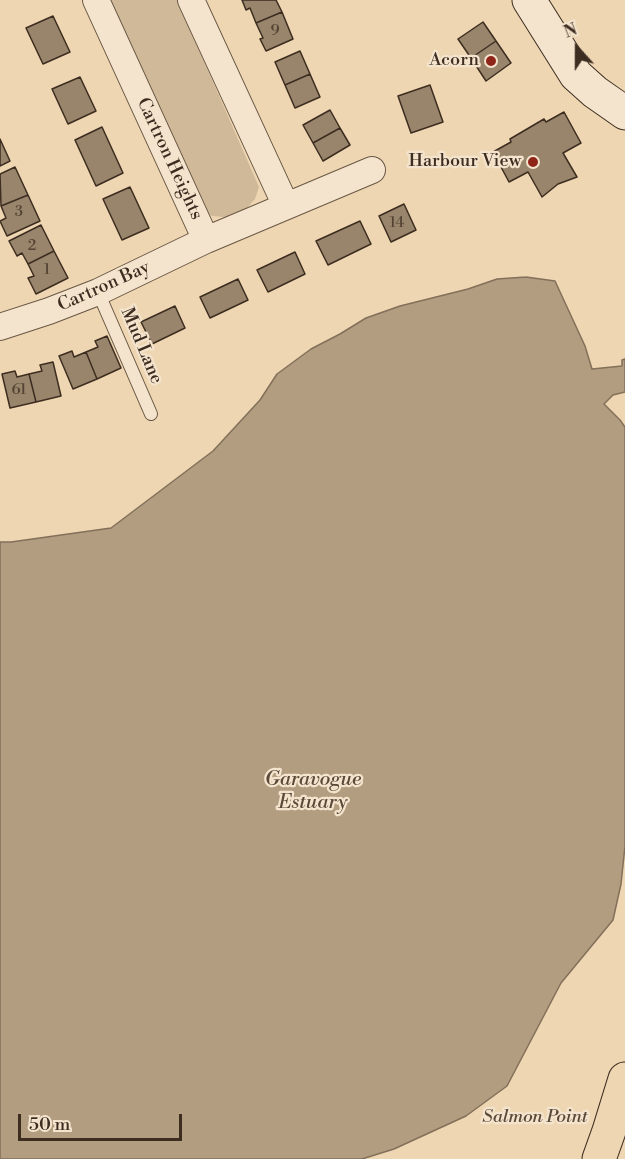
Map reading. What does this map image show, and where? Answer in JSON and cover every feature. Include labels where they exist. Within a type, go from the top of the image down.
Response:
[{"type":"highway","points":[[599,1159],[625,1079]]},
{"type":"main road","points":[[529,0],[576,75],[625,113]]},
{"type":"street","name":"Cartron Heights","points":[[96,0],[206,240],[372,170]]},
{"type":"street","points":[[191,0],[286,206]]},
{"type":"street","name":"Cartron Bay","points":[[0,327],[98,292],[206,240]]},
{"type":"lane","name":"Mud Lane","points":[[98,292],[151,414]]},
{"type":"shaded area","points":[[103,0],[177,0],[259,187],[255,199],[247,208],[224,217],[212,216],[201,211]]},
{"type":"water","name":"Garavogue Estuary","points":[[526,277],[555,281],[585,346],[592,369],[622,366],[622,360],[625,359],[625,392],[613,395],[604,404],[625,427],[625,846],[621,884],[613,920],[561,983],[507,1086],[466,1116],[394,1149],[362,1159],[0,1159],[0,542],[111,528],[213,451],[260,400],[277,374],[311,349],[366,318],[400,306],[468,289],[497,279]]},
{"type":"building","points":[[242,0],[276,0],[282,12],[256,23],[250,8],[246,10]]},
{"type":"building","points":[[282,12],[293,39],[266,51],[256,23]]},
{"type":"building","points":[[53,16],[70,52],[43,64],[26,28]]},
{"type":"building","points":[[483,22],[496,41],[471,58],[458,39]]},
{"type":"building","name":"Acorn","points":[[496,41],[511,63],[486,81],[471,58]]},
{"type":"building","points":[[300,51],[310,74],[285,85],[275,62]]},
{"type":"building","points":[[310,74],[320,97],[295,108],[285,85]]},
{"type":"building","points":[[80,77],[96,111],[68,124],[52,89]]},
{"type":"building","points":[[430,85],[443,122],[411,133],[398,96]]},
{"type":"building","points":[[330,110],[340,128],[313,143],[303,125]]},
{"type":"building","name":"Harbour View","points":[[564,112],[581,143],[563,153],[577,177],[558,184],[542,197],[528,172],[509,182],[493,152],[544,119],[546,122]]},
{"type":"building","points":[[102,127],[123,173],[96,186],[75,140]]},
{"type":"building","points":[[340,128],[350,145],[323,161],[313,143]]},
{"type":"building","points":[[0,139],[10,161],[0,166]]},
{"type":"building","points":[[15,167],[28,195],[1,206],[0,174]]},
{"type":"building","points":[[130,187],[149,228],[122,240],[103,199]]},
{"type":"building","points":[[28,195],[40,221],[7,236],[0,221],[6,218],[1,206]]},
{"type":"building","points":[[404,204],[416,230],[391,242],[379,216]]},
{"type":"building","points":[[360,221],[371,244],[328,265],[316,241]]},
{"type":"building","points":[[41,225],[54,251],[28,264],[22,253],[17,256],[9,241]]},
{"type":"building","points":[[54,251],[68,278],[36,294],[28,278],[34,276],[28,264]]},
{"type":"building","points":[[295,252],[305,274],[268,292],[257,270]]},
{"type":"building","points":[[238,279],[248,300],[210,318],[200,297]]},
{"type":"building","points":[[175,306],[185,328],[152,344],[141,322]]},
{"type":"building","points":[[107,336],[121,368],[97,379],[86,352],[98,347],[95,341]]},
{"type":"building","points":[[72,351],[74,357],[86,352],[97,379],[73,389],[59,356]]},
{"type":"building","points":[[53,362],[61,396],[36,402],[29,374],[42,371],[40,365]]},
{"type":"building","points":[[15,371],[17,377],[29,374],[36,402],[10,408],[2,374]]},
{"type":"place","name":"Acorn","points":[[491,61]]},
{"type":"place","name":"Harbour View","points":[[533,162]]},
{"type":"park label","name":"Salmon Point","points":[[535,1118]]}]
